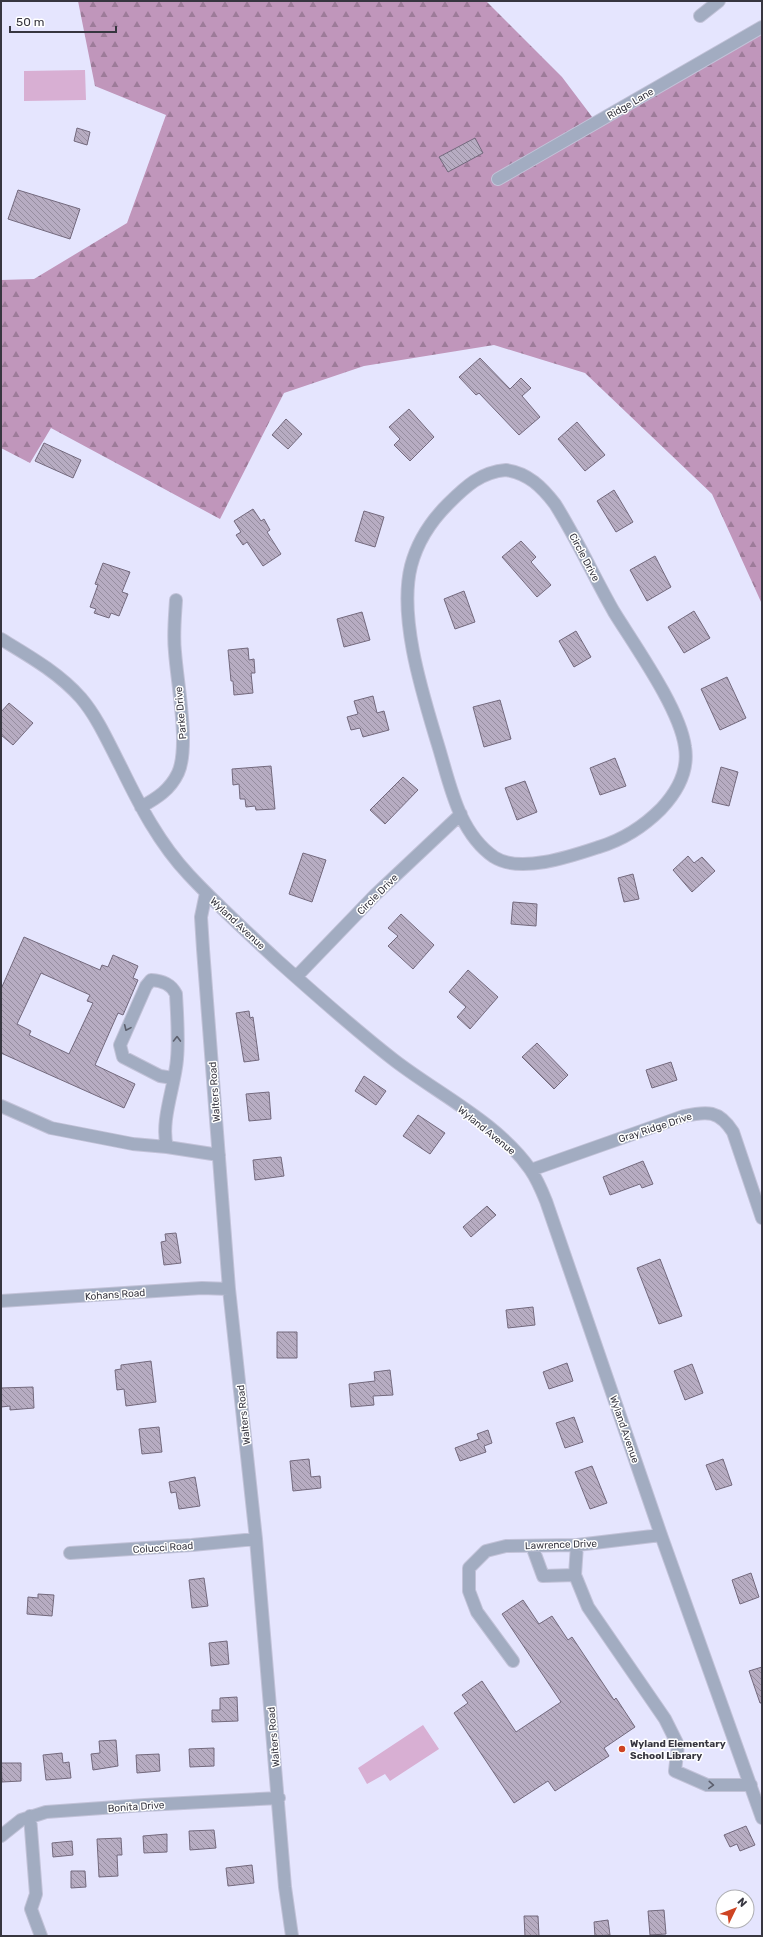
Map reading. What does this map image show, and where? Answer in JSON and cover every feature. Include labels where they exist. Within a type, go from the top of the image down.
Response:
[{"type":"street","points":[[700,16],[719,1]]},
{"type":"street","name":"Ridge Lane","points":[[498,179],[762,27]]},
{"type":"street","name":"Circle Drive","points":[[506,470],[522,474],[537,484],[556,504],[612,608],[671,709],[685,745],[685,763],[680,782],[675,793],[657,813],[642,825],[612,843],[549,861],[523,864],[502,861],[482,847],[473,838],[461,814],[423,696],[415,662],[409,617],[410,569],[416,551],[433,521],[444,508],[475,479],[490,472],[506,470]]},
{"type":"street","name":"Parke Drive","points":[[141,808],[156,799],[168,788],[179,771],[182,759],[182,732],[174,635],[176,600]]},
{"type":"street","name":"Wyland Avenue","points":[[1,639],[44,666],[71,688],[82,700],[108,741],[141,808],[158,838],[206,893],[296,977],[395,1060],[491,1130],[519,1155],[531,1170],[546,1202],[661,1535],[762,1818]]},
{"type":"street","name":"Circle Drive","points":[[296,977],[376,894],[461,814]]},
{"type":"street","name":"Walters Road","points":[[206,893],[201,917],[229,1288],[256,1539],[279,1798],[285,1887],[292,1936]]},
{"type":"street","points":[[167,1147],[165,1139],[173,1078],[177,1060],[176,994],[172,986],[151,980],[146,986],[120,1045],[122,1057],[160,1076],[173,1078]]},
{"type":"street","points":[[1,1106],[51,1128],[133,1144],[167,1147],[219,1155]]},
{"type":"street","name":"Gray Ridge Drive","points":[[531,1170],[684,1116],[709,1113],[716,1115],[724,1121],[733,1132],[762,1218]]},
{"type":"street","name":"Kohans Road","points":[[1,1301],[202,1288],[229,1288]]},
{"type":"street","name":"Lawrence Drive","points":[[513,1661],[477,1612],[469,1591],[469,1568],[477,1558],[493,1548],[506,1546],[577,1545],[661,1535]]},
{"type":"street","name":"Colucci Road","points":[[70,1553],[256,1539]]},
{"type":"street","points":[[577,1545],[575,1575],[588,1607],[665,1719],[678,1745],[675,1771],[707,1786],[751,1785]]},
{"type":"street","points":[[532,1546],[543,1576],[575,1575]]},
{"type":"street","name":"Bonita Drive","points":[[1,1836],[12,1826],[30,1816],[46,1812],[279,1798]]},
{"type":"street","points":[[30,1816],[36,1894],[31,1909],[41,1936]]},
{"type":"green space","points":[[78,1],[486,1],[562,77],[596,122],[762,27],[762,604],[712,494],[585,373],[494,345],[364,366],[284,393],[220,519],[51,428],[30,463],[1,448],[1,280],[34,279],[127,223],[166,115],[95,86]]},
{"type":"shaded area","points":[[85,70],[86,100],[24,101],[24,71]]},
{"type":"shaded area","points":[[423,1725],[439,1749],[390,1781],[385,1774],[367,1784],[358,1768]]},
{"type":"building","points":[[77,128],[90,132],[87,145],[74,141]]},
{"type":"building","points":[[475,138],[483,153],[448,172],[439,157]]},
{"type":"building","points":[[18,190],[80,209],[70,239],[8,219]]},
{"type":"building","points":[[480,358],[510,389],[521,378],[531,388],[522,396],[540,417],[519,435],[479,393],[476,395],[459,377]]},
{"type":"building","points":[[409,409],[434,437],[410,461],[394,445],[400,439],[389,427]]},
{"type":"building","points":[[286,419],[302,434],[288,449],[272,435]]},
{"type":"building","points":[[577,422],[605,455],[585,471],[558,439]]},
{"type":"building","points":[[44,443],[81,460],[73,478],[35,461]]},
{"type":"building","points":[[614,490],[633,522],[616,532],[597,501]]},
{"type":"building","points":[[253,509],[261,521],[264,519],[270,530],[267,532],[281,554],[263,566],[247,542],[243,545],[236,535],[241,532],[234,521]]},
{"type":"building","points":[[364,511],[384,517],[375,547],[355,541]]},
{"type":"building","points":[[521,541],[536,557],[531,562],[551,585],[537,597],[502,557]]},
{"type":"building","points":[[655,556],[671,587],[647,601],[630,570]]},
{"type":"building","points":[[103,563],[130,572],[122,592],[128,594],[119,616],[111,613],[109,618],[94,613],[96,609],[90,607],[98,585],[95,584]]},
{"type":"building","points":[[464,591],[475,622],[455,629],[444,599]]},
{"type":"building","points":[[694,611],[710,638],[684,653],[668,627]]},
{"type":"building","points":[[362,612],[370,640],[344,647],[337,619]]},
{"type":"building","points":[[576,631],[591,657],[574,667],[559,641]]},
{"type":"building","points":[[248,648],[249,660],[254,659],[255,673],[251,673],[253,693],[234,695],[228,650]]},
{"type":"building","points":[[727,677],[746,718],[720,730],[701,689]]},
{"type":"building","points":[[373,696],[377,713],[384,711],[389,730],[363,737],[360,728],[351,730],[347,717],[358,714],[354,701]]},
{"type":"building","points":[[500,700],[511,739],[484,747],[473,707]]},
{"type":"building","points":[[9,703],[33,723],[13,745],[1,735],[1,712]]},
{"type":"building","points":[[615,758],[626,786],[600,795],[590,768]]},
{"type":"building","points":[[271,766],[275,809],[256,810],[255,806],[246,807],[245,799],[240,799],[239,784],[233,785],[232,769]]},
{"type":"building","points":[[721,767],[738,772],[729,806],[712,802]]},
{"type":"building","points":[[403,777],[418,790],[385,824],[370,810]]},
{"type":"building","points":[[525,781],[537,812],[517,820],[505,788]]},
{"type":"building","points":[[303,853],[326,860],[312,902],[289,894]]},
{"type":"building","points":[[688,856],[694,863],[702,857],[715,871],[692,892],[673,870]]},
{"type":"building","points":[[633,874],[639,899],[624,902],[618,878]]},
{"type":"building","points":[[513,902],[537,904],[536,926],[511,924]]},
{"type":"building","points":[[401,914],[434,945],[413,969],[388,946],[398,936],[388,928]]},
{"type":"building","points":[[24,937],[100,970],[102,965],[108,967],[113,955],[138,966],[133,978],[138,980],[123,1015],[118,1013],[95,1065],[135,1084],[124,1108],[1,1053],[1,989]],"holes":[[[41,973],[90,995],[87,1001],[93,1003],[69,1054],[29,1035],[31,1031],[17,1024]]]},
{"type":"building","points":[[468,970],[498,997],[470,1029],[457,1017],[466,1007],[449,992]]},
{"type":"building","points":[[249,1011],[250,1018],[253,1017],[259,1060],[244,1062],[236,1013]]},
{"type":"building","points":[[537,1043],[568,1075],[554,1089],[522,1057]]},
{"type":"building","points":[[671,1062],[677,1080],[652,1088],[646,1070]]},
{"type":"building","points":[[364,1076],[386,1091],[376,1105],[355,1091]]},
{"type":"building","points":[[269,1092],[271,1119],[249,1121],[246,1094]]},
{"type":"building","points":[[418,1115],[445,1133],[430,1154],[403,1136]]},
{"type":"building","points":[[281,1157],[284,1176],[255,1180],[253,1160]]},
{"type":"building","points":[[643,1161],[653,1184],[642,1188],[640,1184],[610,1195],[603,1177]]},
{"type":"building","points":[[487,1206],[496,1215],[471,1237],[463,1227]]},
{"type":"building","points":[[176,1233],[181,1263],[164,1265],[161,1242],[166,1241],[165,1234]]},
{"type":"building","points":[[660,1259],[682,1316],[659,1324],[637,1268]]},
{"type":"building","points":[[533,1307],[535,1325],[508,1328],[506,1310]]},
{"type":"building","points":[[277,1332],[297,1332],[297,1358],[277,1358]]},
{"type":"building","points":[[151,1361],[156,1402],[126,1406],[124,1389],[117,1390],[115,1370],[121,1369],[121,1365]]},
{"type":"building","points":[[567,1363],[573,1381],[549,1389],[543,1372]]},
{"type":"building","points":[[692,1364],[703,1393],[685,1400],[674,1371]]},
{"type":"building","points":[[390,1370],[393,1395],[373,1396],[374,1405],[351,1407],[349,1384],[375,1381],[374,1372]]},
{"type":"building","points":[[33,1387],[34,1408],[10,1410],[10,1406],[1,1407],[1,1388]]},
{"type":"building","points":[[574,1417],[583,1442],[565,1448],[556,1423]]},
{"type":"building","points":[[159,1427],[162,1452],[142,1454],[139,1429]]},
{"type":"building","points":[[488,1430],[492,1443],[484,1446],[486,1452],[460,1461],[455,1448],[479,1439],[477,1434]]},
{"type":"building","points":[[309,1459],[311,1477],[320,1476],[321,1488],[293,1491],[290,1461]]},
{"type":"building","points":[[723,1459],[732,1485],[716,1490],[706,1465]]},
{"type":"building","points":[[592,1466],[607,1503],[590,1509],[575,1472]]},
{"type":"building","points":[[195,1477],[200,1506],[179,1509],[176,1492],[171,1493],[169,1482]]},
{"type":"building","points":[[751,1573],[759,1597],[740,1604],[732,1580]]},
{"type":"building","points":[[204,1578],[208,1606],[192,1608],[189,1580]]},
{"type":"building","points":[[38,1594],[54,1595],[52,1616],[27,1614],[28,1597],[38,1598]]},
{"type":"building","points":[[523,1600],[539,1624],[552,1616],[568,1640],[572,1637],[614,1700],[616,1698],[635,1727],[604,1748],[609,1756],[555,1791],[548,1781],[514,1803],[454,1713],[468,1703],[462,1695],[482,1681],[516,1732],[561,1702],[502,1614]]},
{"type":"building","points":[[227,1641],[229,1664],[211,1666],[209,1643]]},
{"type":"building","points":[[762,1667],[762,1703],[760,1703],[749,1671]]},
{"type":"building","points":[[237,1697],[238,1721],[212,1722],[212,1710],[220,1710],[220,1698]]},
{"type":"building","points":[[116,1740],[118,1766],[93,1770],[91,1754],[100,1753],[99,1741]]},
{"type":"building","points":[[214,1748],[214,1766],[190,1767],[189,1749]]},
{"type":"building","points":[[62,1753],[63,1763],[69,1762],[71,1778],[46,1780],[43,1755]]},
{"type":"building","points":[[159,1754],[160,1771],[137,1773],[136,1755]]},
{"type":"building","points":[[1,1763],[21,1763],[21,1781],[2,1782]]},
{"type":"building","points":[[746,1826],[755,1845],[740,1851],[737,1844],[730,1847],[724,1835]]},
{"type":"building","points":[[214,1830],[216,1848],[190,1850],[189,1831]]},
{"type":"building","points":[[167,1834],[167,1852],[144,1853],[143,1836]]},
{"type":"building","points":[[121,1838],[122,1855],[117,1855],[118,1876],[99,1877],[97,1839]]},
{"type":"building","points":[[72,1841],[73,1855],[53,1857],[52,1843]]},
{"type":"building","points":[[252,1865],[254,1883],[228,1886],[226,1868]]},
{"type":"building","points":[[71,1871],[85,1871],[86,1887],[71,1888]]},
{"type":"building","points":[[664,1910],[666,1934],[650,1935],[648,1911]]},
{"type":"building","points":[[524,1916],[538,1916],[539,1936],[525,1936]]},
{"type":"building","points":[[608,1920],[610,1935],[595,1936],[594,1922]]},
{"type":"place","name":"Wyland Elementary School Library","points":[[622,1749]]}]
